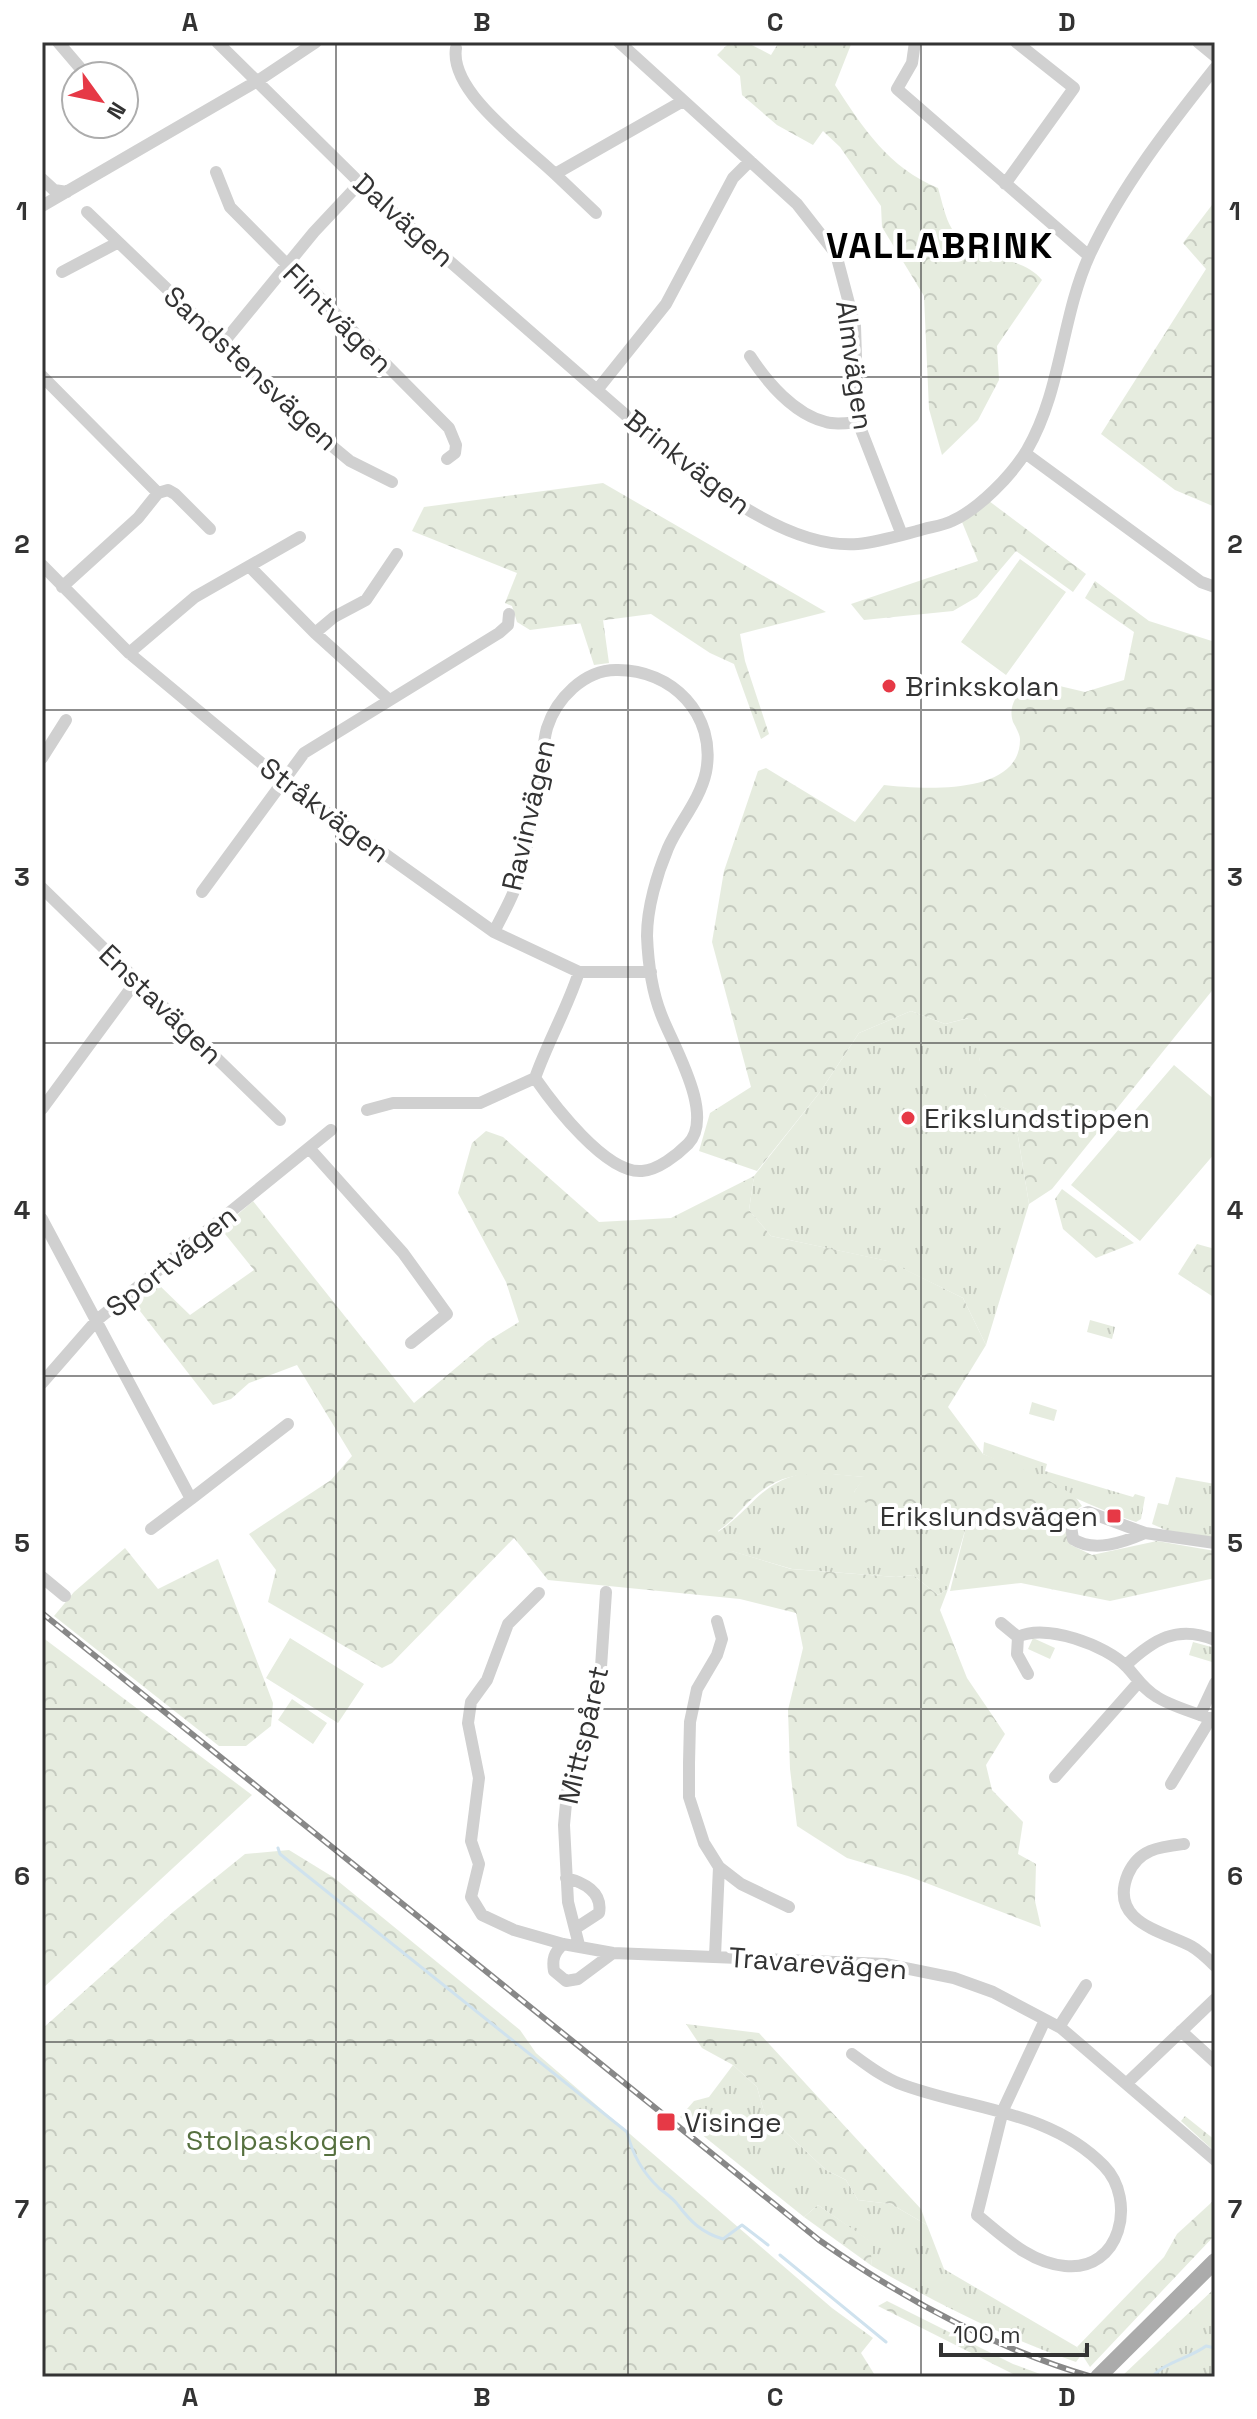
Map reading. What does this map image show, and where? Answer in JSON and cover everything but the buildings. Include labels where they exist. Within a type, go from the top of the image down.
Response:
[{"type":"main road","points":[[1098,2377],[1215,2261]]},
{"type":"street","points":[[58,42],[73,60]]},
{"type":"street","name":"Dalvägen","points":[[217,42],[259,80],[360,183],[597,390]]},
{"type":"street","points":[[42,206],[259,80],[316,42]]},
{"type":"street","name":"Almvägen","points":[[619,42],[797,204],[836,254],[855,326],[858,422],[902,535]]},
{"type":"street","points":[[915,42],[912,63],[897,89],[1089,256]]},
{"type":"street","points":[[1005,184],[1074,88],[1016,42]]},
{"type":"street","points":[[1198,42],[1215,56]]},
{"type":"street","points":[[456,48],[454,62],[467,91],[596,213]]},
{"type":"street","name":"Brinkvägen","points":[[750,161],[733,178],[666,304],[597,390],[748,512],[812,539],[856,544],[902,535],[953,521],[989,494],[1025,453],[1047,411],[1067,324],[1089,256],[1167,129],[1215,68]]},
{"type":"street","points":[[555,174],[683,101]]},
{"type":"street","name":"Flintvägen","points":[[216,172],[230,207],[449,428],[456,445],[455,453],[447,459]]},
{"type":"street","points":[[42,179],[54,190],[67,192]]},
{"type":"street","points":[[223,343],[360,183]]},
{"type":"street","name":"Sandstensvägen","points":[[87,212],[350,461],[392,482]]},
{"type":"street","points":[[62,272],[117,243]]},
{"type":"street","points":[[750,356],[767,381],[808,415],[828,423],[858,422]]},
{"type":"street","points":[[42,376],[158,493]]},
{"type":"street","points":[[1025,453],[1201,582],[1215,587]]},
{"type":"street","points":[[62,587],[138,518],[158,493],[168,490],[175,494],[210,529]]},
{"type":"street","points":[[129,653],[195,597],[300,537]]},
{"type":"street","points":[[315,633],[334,617],[366,600],[397,554]]},
{"type":"street","name":"Stråkvägen","points":[[42,565],[129,653],[284,782],[494,932],[579,972],[651,972]]},
{"type":"street","points":[[249,566],[315,633],[388,699]]},
{"type":"street","points":[[202,892],[304,753],[499,633],[508,625],[509,614]]},
{"type":"street","name":"Ravinvägen","points":[[494,932],[518,880],[547,727],[564,696],[586,677],[615,669],[649,674],[676,687],[698,711],[705,741],[706,772],[668,848],[654,891],[647,934],[660,1012],[688,1073],[698,1108],[691,1141],[667,1161],[641,1171],[620,1166],[583,1135],[552,1102],[535,1078]]},
{"type":"street","points":[[42,758],[66,720]]},
{"type":"street","name":"Enstavägen","points":[[42,888],[280,1120]]},
{"type":"street","points":[[367,1110],[393,1103],[480,1103],[535,1078],[579,972]]},
{"type":"street","points":[[42,1109],[137,980]]},
{"type":"street","name":"Sportvägen","points":[[42,1383],[97,1320],[331,1130]]},
{"type":"street","points":[[309,1148],[403,1253],[447,1314],[411,1343]]},
{"type":"street","points":[[42,1219],[191,1499]]},
{"type":"street","points":[[151,1529],[288,1424]]},
{"type":"street","points":[[1145,1533],[1122,1543],[1081,1544],[1073,1539],[1070,1520],[1088,1512],[1145,1533],[1215,1543]]},
{"type":"street","points":[[42,1577],[65,1596]]},
{"type":"street","name":"Mittspåret","points":[[579,1945],[568,1902],[564,1825],[567,1792],[592,1712],[601,1667],[606,1592]]},
{"type":"street","name":"Travarevägen","points":[[539,1593],[508,1624],[487,1680],[471,1702],[468,1723],[479,1778],[471,1841],[479,1864],[471,1897],[482,1915],[514,1930],[563,1944],[613,1953],[885,1964],[919,1970],[993,1992],[1059,2027],[1215,2160]]},
{"type":"street","points":[[717,1621],[722,1639],[717,1655],[697,1689],[690,1722],[689,1797],[704,1843],[719,1867],[745,1885],[789,1907]]},
{"type":"street","points":[[1001,1623],[1018,1637]]},
{"type":"street","points":[[1018,1637],[1029,1632],[1047,1631],[1101,1650],[1126,1665],[1138,1683],[1156,1697],[1209,1718]]},
{"type":"street","points":[[1126,1665],[1155,1639],[1173,1633],[1215,1640]]},
{"type":"street","points":[[1018,1637],[1017,1654],[1028,1674]]},
{"type":"street","points":[[1055,1777],[1138,1683]]},
{"type":"street","points":[[1171,1784],[1209,1718],[1215,1683]]},
{"type":"street","points":[[1184,1844],[1146,1851],[1131,1864],[1125,1880],[1125,1898],[1142,1926],[1193,1947],[1215,1966]]},
{"type":"street","points":[[715,1956],[719,1867]]},
{"type":"street","points":[[566,1878],[584,1882],[599,1902],[599,1913],[576,1928]]},
{"type":"street","points":[[720,1894],[745,1885]]},
{"type":"street","points":[[563,1944],[554,1954],[553,1962],[554,1971],[566,1981],[578,1979],[613,1953]]},
{"type":"street","points":[[1059,2027],[1086,1985]]},
{"type":"street","points":[[1127,2083],[1215,1999]]},
{"type":"street","points":[[852,2054],[896,2083],[944,2098],[1003,2110],[1054,2130],[1087,2150],[1115,2180],[1124,2219],[1117,2237],[1105,2252],[1086,2264],[1068,2267],[1030,2255],[977,2215],[1003,2110],[1045,2020]]},
{"type":"street","points":[[1181,2031],[1215,2062]]},
{"type":"green space","points":[[730,42],[746,42],[771,55],[779,42],[852,42],[835,85],[867,131],[905,170],[938,188],[947,220],[961,240],[983,253],[1021,265],[1042,280],[997,346],[999,380],[978,420],[942,455],[929,409],[924,296],[882,227],[881,206],[840,147],[823,131],[813,145],[777,125],[742,95],[740,76],[717,55]]},
{"type":"green space","points":[[1215,201],[1215,507],[1175,490],[1101,434],[1206,269],[1183,243]]},
{"type":"green space","points":[[603,483],[826,612],[740,634],[745,661],[769,734],[761,739],[734,664],[710,653],[651,614],[530,630],[517,622],[512,606],[505,603],[517,573],[412,531],[424,507]]},
{"type":"green space","points":[[989,501],[1086,574],[1073,592],[1016,551],[977,597],[953,611],[864,620],[851,604],[978,561],[962,522]]},
{"type":"green space","points":[[1020,559],[1066,592],[1006,675],[961,642]]},
{"type":"green space","points":[[1095,581],[1149,621],[1215,642],[1215,987],[1052,1189],[1029,1204],[1014,1112],[990,1102],[979,1087],[980,1061],[968,1018],[945,1024],[911,1011],[859,1033],[820,1092],[757,1171],[699,1151],[710,1113],[751,1087],[712,942],[724,871],[758,771],[766,768],[855,822],[884,785],[921,788],[966,785],[987,780],[1004,771],[1016,758],[1020,739],[1013,722],[1013,704],[1030,679],[1085,692],[1124,680],[1134,632],[1085,598]]},
{"type":"green space","points":[[603,620],[609,663],[594,665],[580,622]]},
{"type":"green space","points":[[911,1011],[945,1024],[969,1018],[985,1094],[1014,1112],[1029,1204],[986,1345],[963,1298],[887,1261],[771,1236],[749,1210],[754,1176],[820,1092],[859,1033]]},
{"type":"green space","points":[[1174,1065],[1215,1100],[1215,1153],[1140,1241],[1071,1185]]},
{"type":"green space","points":[[486,1131],[503,1137],[599,1222],[671,1218],[754,1176],[749,1210],[771,1236],[888,1261],[963,1298],[986,1345],[948,1407],[983,1454],[1044,1478],[1074,1495],[1082,1506],[1069,1514],[1071,1545],[1092,1555],[1157,1541],[1215,1551],[1215,1578],[1110,1601],[1021,1583],[950,1591],[966,1527],[948,1512],[938,1526],[892,1516],[872,1507],[854,1492],[864,1477],[823,1474],[797,1475],[772,1484],[718,1531],[732,1551],[791,1569],[896,1577],[913,1575],[938,1595],[948,1589],[940,1610],[967,1678],[1005,1734],[986,1765],[992,1790],[1023,1822],[1018,1854],[1036,1864],[1035,1901],[1041,1927],[908,1876],[847,1858],[797,1826],[790,1769],[788,1710],[803,1648],[796,1613],[740,1599],[548,1580],[514,1538],[392,1663],[382,1668],[268,1602],[276,1570],[249,1534],[331,1480],[352,1456],[297,1365],[249,1383],[231,1399],[213,1405],[133,1302],[158,1284],[190,1315],[254,1270],[221,1229],[253,1201],[414,1403],[488,1341],[519,1322],[506,1282],[458,1193],[472,1143]]},
{"type":"green space","points":[[1062,1189],[1134,1243],[1096,1258],[1063,1229],[1055,1199]]},
{"type":"green space","points":[[1197,1244],[1215,1249],[1215,1298],[1178,1274]]},
{"type":"green space","points":[[1090,1320],[1115,1327],[1112,1339],[1087,1332]]},
{"type":"green space","points":[[1032,1402],[1057,1410],[1054,1421],[1029,1414]]},
{"type":"green space","points":[[984,1442],[1047,1464],[1045,1471],[1133,1497],[1135,1494],[1145,1497],[1141,1519],[1136,1522],[1097,1507],[983,1454]]},
{"type":"green space","points":[[811,1472],[865,1477],[854,1492],[948,1512],[966,1527],[948,1589],[938,1595],[913,1575],[896,1577],[792,1569],[731,1551],[718,1532],[769,1488],[780,1481]]},
{"type":"green space","points":[[1176,1477],[1215,1484],[1215,1539],[1168,1531],[1152,1524],[1158,1503],[1168,1505]]},
{"type":"green space","points":[[125,1548],[158,1589],[218,1559],[273,1703],[271,1726],[246,1746],[219,1746],[54,1616],[74,1592]]},
{"type":"green space","points":[[42,1637],[252,1795],[42,1989]]},
{"type":"green space","points":[[290,1638],[364,1684],[338,1723],[266,1678]]},
{"type":"green space","points":[[1033,1638],[1055,1648],[1050,1659],[1028,1649]]},
{"type":"green space","points":[[1193,1642],[1215,1648],[1212,1662],[1189,1655]]},
{"type":"green space","points":[[292,1699],[327,1723],[313,1744],[278,1720]]},
{"type":"green space","name":"Stolpaskogen","points":[[289,1850],[333,1877],[520,2030],[536,2053],[832,2308],[873,2338],[861,2353],[876,2377],[42,2377],[42,2029],[173,1912],[245,1854]]},
{"type":"green space","points":[[686,2024],[759,2033],[921,2209],[927,2225],[891,2204],[858,2200],[846,2180],[826,2170],[764,2112],[757,2087],[733,2065],[702,2048]]},
{"type":"green space","points":[[733,2065],[757,2087],[764,2112],[826,2170],[846,2180],[858,2200],[891,2204],[927,2225],[944,2269],[1077,2347],[1082,2354],[1076,2362],[971,2319],[872,2266],[869,2241],[818,2205],[804,2217],[680,2117],[694,2101],[709,2097]]},
{"type":"green space","points":[[1185,2116],[1215,2140],[1215,2152],[1181,2121]]},
{"type":"green space","points":[[1212,2202],[1215,2204],[1215,2235],[1090,2367],[1077,2347],[1164,2257],[1177,2234]]},
{"type":"green space","points":[[818,2205],[870,2241],[872,2266],[804,2217]]},
{"type":"green space","points":[[1215,2288],[1215,2377],[1121,2377]]},
{"type":"green space","points":[[887,2301],[1013,2364],[1048,2377],[1019,2377],[878,2306]]},
{"type":"waterway","points":[[278,1848],[280,1854],[627,2132],[635,2155],[648,2176],[697,2226],[723,2239],[742,2225],[768,2245]]},
{"type":"waterway","points":[[780,2255],[886,2342]]},
{"type":"waterway","points":[[1152,2377],[1206,2346],[1215,2348]]},
{"type":"railway","points":[[42,1613],[819,2240],[883,2282],[950,2320],[1020,2352],[1092,2377]]},
{"type":"place","name":"Brinkskolan","points":[[889,686]]},
{"type":"place","name":"Erikslundstippen","points":[[908,1118]]},
{"type":"place","name":"Erikslundsvägen","points":[[1114,1516]]},
{"type":"place","name":"Visinge","points":[[666,2122]]},
{"type":"district","name":"VALLABRINK","points":[[940,245]]}]
